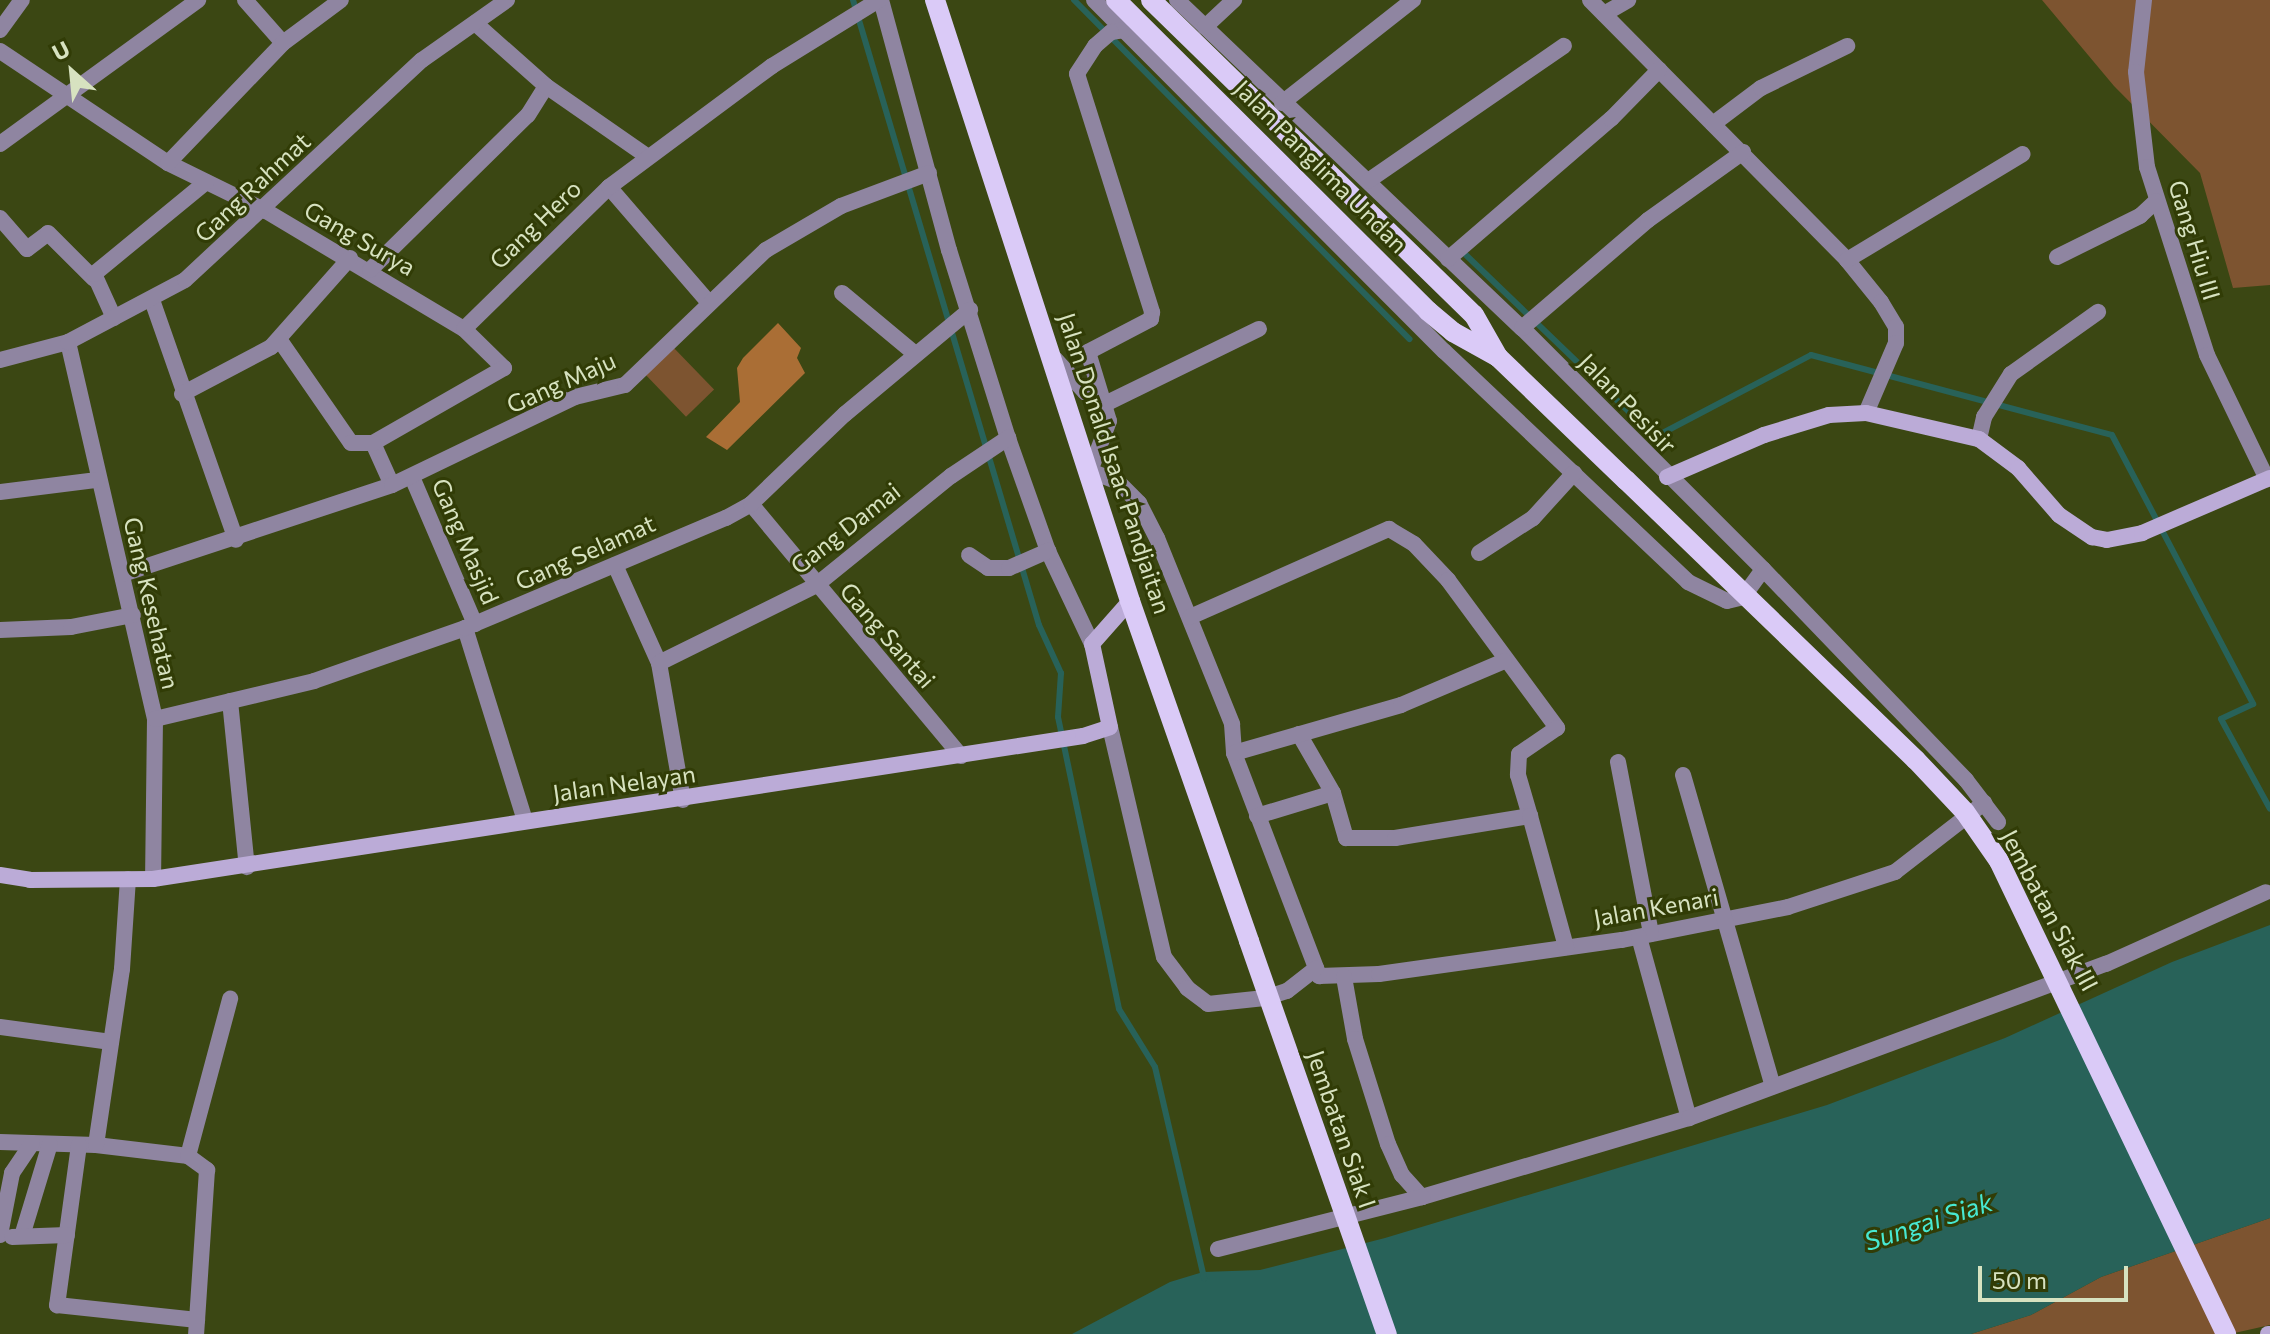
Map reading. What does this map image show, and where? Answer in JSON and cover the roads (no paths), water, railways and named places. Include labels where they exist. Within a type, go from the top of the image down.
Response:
[{"type":"main road","name":"Jalan Donald Isaac Pandjaitan","points":[[935,0],[1055,359],[1130,601],[1249,941]]},
{"type":"main road","name":"Jalan Panglima Undan","points":[[1116,0],[1264,159],[1306,186],[1428,311],[1498,357],[1626,480]]},
{"type":"main road","name":"Jalan Panglima Undan","points":[[1151,0],[1234,68],[1474,315],[1498,357]]},
{"type":"main road","name":"Jalan Pesisir","points":[[1667,477],[1764,435],[1829,415],[1866,413],[1979,439],[2018,468],[2059,515],[2092,537],[2142,533],[2269,479]]},
{"type":"main road","name":"Jembatan Siak III","points":[[1626,480],[1916,760],[1965,812],[1999,861],[2226,1334]]},
{"type":"main road","points":[[1110,727],[1092,644],[1130,601]]},
{"type":"main road","name":"Jalan Nelayan","points":[[0,875],[30,880],[153,879],[247,867],[525,821],[683,800],[1050,743],[1110,727]]},
{"type":"main road","name":"Jembatan Siak I","points":[[1249,941],[1387,1334]]},
{"type":"street","points":[[0,30],[22,0]]},
{"type":"street","points":[[0,144],[198,0]]},
{"type":"street","points":[[245,0],[283,43]]},
{"type":"street","points":[[168,163],[283,43],[341,0]]},
{"type":"street","name":"Gang Rahmat","points":[[0,360],[68,342],[185,280],[266,211],[422,60],[507,0]]},
{"type":"street","points":[[1094,0],[1118,31],[1264,159],[1291,200],[1574,473],[1706,594],[1727,601],[1743,597],[1763,569]]},
{"type":"street","name":"Jalan Pesisir","points":[[1177,0],[1210,22],[1234,68],[1289,96],[1458,248],[1667,477]]},
{"type":"street","points":[[1210,22],[1234,0]]},
{"type":"street","points":[[1289,96],[1413,0]]},
{"type":"street","points":[[1590,0],[1847,260],[1896,327],[1896,343],[1866,413]]},
{"type":"street","points":[[1604,14],[1628,0]]},
{"type":"street","name":"Gang Hiu III","points":[[2144,0],[2136,72],[2147,167],[2207,355],[2269,479]]},
{"type":"street","points":[[869,5],[929,173],[964,312],[1002,441],[1048,551],[1092,644]]},
{"type":"street","name":"Gang Hero","points":[[464,329],[609,187],[869,5]]},
{"type":"street","points":[[475,23],[546,86],[648,157]]},
{"type":"street","points":[[1110,727],[1164,957],[1187,988],[1208,1004],[1265,998],[1287,991],[1316,968],[1234,753],[1232,724],[1190,617],[1139,503],[1118,482],[1090,471],[1106,435],[1107,403],[1088,352],[1151,319],[1152,312],[1077,74],[1095,46],[1118,31]]},
{"type":"street","points":[[1376,174],[1564,46]]},
{"type":"street","points":[[1713,124],[1761,88],[1847,46]]},
{"type":"street","name":"Gang Surya","points":[[0,51],[65,99],[83,102],[168,163],[266,211],[350,258],[464,329]]},
{"type":"street","points":[[1458,248],[1552,172],[1659,70]]},
{"type":"street","points":[[370,270],[528,115],[546,86]]},
{"type":"street","points":[[1526,326],[1648,220],[1743,152]]},
{"type":"street","points":[[1847,260],[2023,154]]},
{"type":"street","name":"Gang Maju","points":[[123,574],[236,540],[392,485],[575,397],[625,385],[709,303],[801,227],[929,173]]},
{"type":"street","points":[[94,279],[99,267],[161,223],[206,182]]},
{"type":"street","points":[[1291,200],[1306,186]]},
{"type":"street","points":[[609,187],[709,303]]},
{"type":"street","points":[[2057,257],[2140,216],[2156,201]]},
{"type":"street","points":[[0,218],[27,249],[48,233],[94,279],[114,318]]},
{"type":"street","points":[[182,394],[249,363],[279,339],[350,258]]},
{"type":"street","points":[[842,293],[914,353]]},
{"type":"street","points":[[152,300],[182,394],[236,540]]},
{"type":"street","name":"Gang Selamat","points":[[155,719],[314,681],[470,626],[751,504],[939,330],[964,312]]},
{"type":"street","points":[[1979,439],[1984,417],[1996,394],[2033,356],[2098,312]]},
{"type":"street","points":[[279,339],[351,443],[373,443],[504,368],[464,329]]},
{"type":"street","points":[[1107,403],[1259,329]]},
{"type":"street","name":"Gang Kesehatan","points":[[68,342],[97,480],[133,615],[155,719],[153,879]]},
{"type":"street","points":[[1055,359],[1085,392],[1107,403]]},
{"type":"street","name":"Gang Damai","points":[[659,663],[815,586],[1002,441]]},
{"type":"street","points":[[373,443],[392,485]]},
{"type":"street","points":[[1479,553],[1533,518],[1574,473]]},
{"type":"street","name":"Gang Masjid","points":[[412,477],[470,626],[525,821]]},
{"type":"street","points":[[1667,477],[1763,569],[1984,803],[1998,822]]},
{"type":"street","points":[[0,492],[97,480]]},
{"type":"street","name":"Gang Santai","points":[[751,504],[815,586],[961,756]]},
{"type":"street","points":[[1190,617],[1389,529],[1414,544],[1448,580],[1504,661],[1557,728],[1527,743],[1519,754],[1518,775],[1566,947]]},
{"type":"street","points":[[969,555],[988,568],[1009,568],[1048,551]]},
{"type":"street","points":[[615,565],[659,663],[683,800]]},
{"type":"street","points":[[0,630],[71,627],[133,615]]},
{"type":"street","points":[[1234,753],[1401,705],[1504,661]]},
{"type":"street","points":[[230,701],[247,867]]},
{"type":"street","points":[[1299,734],[1333,793],[1346,838],[1360,841],[1530,816]]},
{"type":"street","points":[[1618,762],[1645,936],[1689,1118]]},
{"type":"street","points":[[1683,775],[1773,1086]]},
{"type":"street","points":[[1257,816],[1333,793]]},
{"type":"street","name":"Jalan Kenari","points":[[1316,968],[1324,979],[1344,977],[1645,936],[1788,907],[1895,872],[1984,803]]},
{"type":"street","points":[[96,1145],[111,1042],[128,879]]},
{"type":"street","points":[[1218,1249],[1422,1197],[1689,1118],[2106,964],[2266,892]]},
{"type":"street","points":[[1344,977],[1355,1039],[1388,1144],[1402,1175],[1422,1197]]},
{"type":"street","points":[[188,1156],[230,999]]},
{"type":"street","points":[[0,1027],[111,1042]]},
{"type":"street","points":[[0,1142],[96,1145],[188,1156],[207,1170],[197,1327],[57,1305],[79,1145]]},
{"type":"street","points":[[32,1143],[12,1173],[0,1236],[67,1235]]},
{"type":"street","points":[[22,1236],[50,1144]]},
{"type":"water","name":"Sungai Siak","points":[[2270,925],[2270,1218],[2101,1277],[2031,1315],[1971,1334],[1072,1334],[1170,1282],[1203,1272],[1260,1270],[1385,1238],[1827,1105],[2005,1038],[2172,962]]},
{"type":"waterway","points":[[853,0],[1039,625],[1061,673],[1058,717],[1119,1009],[1155,1067],[1204,1278]]},
{"type":"waterway","points":[[1074,0],[1410,339]]},
{"type":"waterway","points":[[1466,255],[1655,437],[1811,355],[2112,435],[2253,704],[2221,719],[2270,809]]}]
